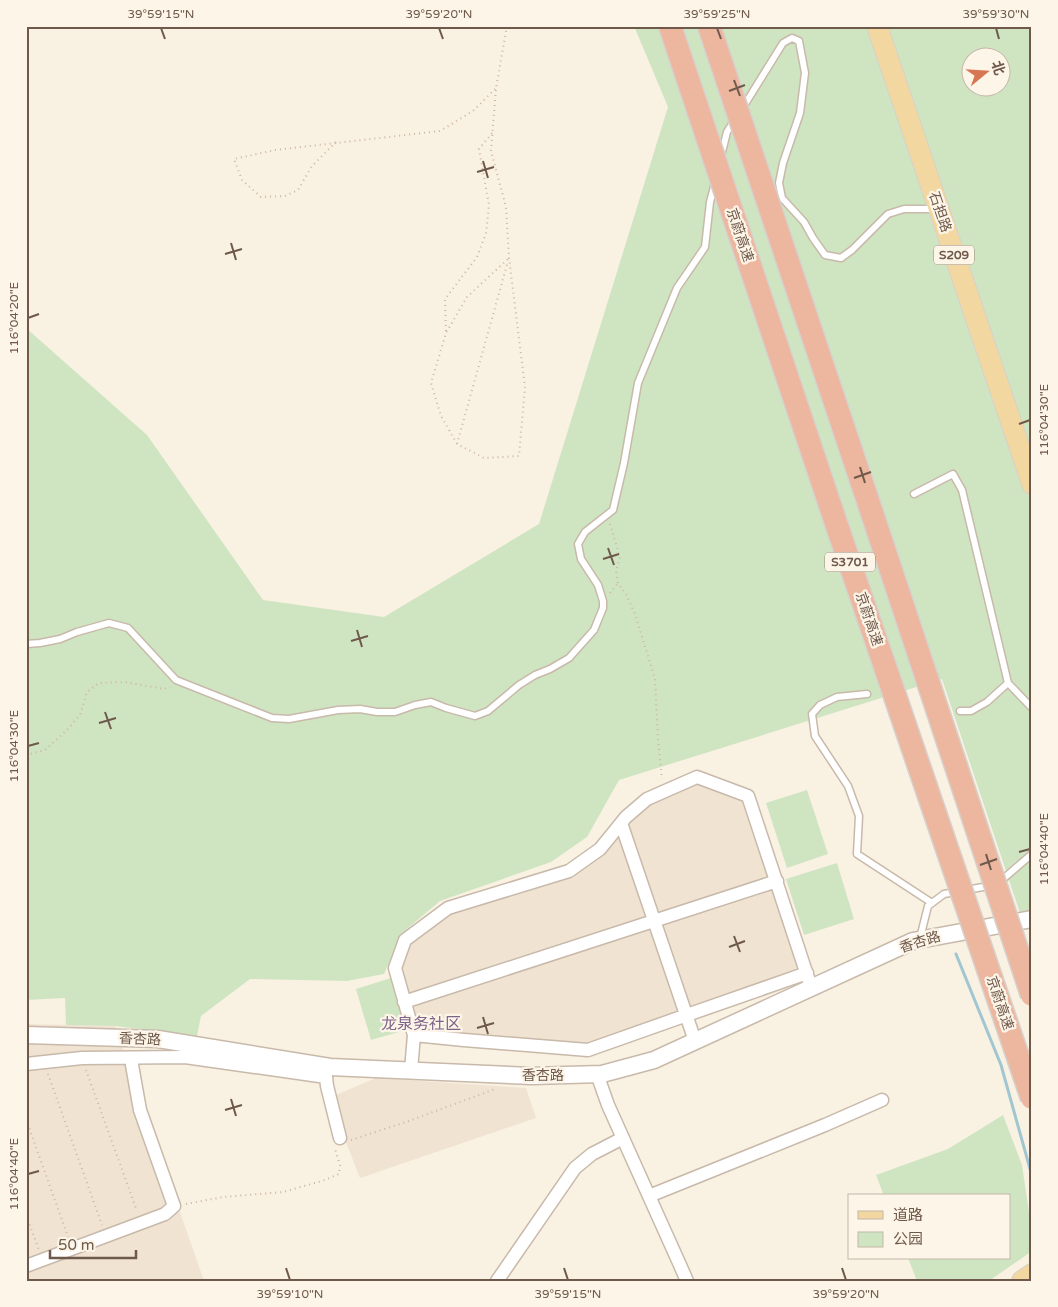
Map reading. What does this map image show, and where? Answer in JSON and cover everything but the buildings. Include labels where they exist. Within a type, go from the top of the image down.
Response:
[{"type":"highway","name":"京蔚高速","points":[[670,26],[1032,1098]]},
{"type":"highway","name":"S3701","points":[[709,26],[1032,995]]},
{"type":"main road","name":"石担路","points":[[877,26],[1032,484]]},
{"type":"street","points":[[411,1070],[414,1035],[394,968],[405,940],[411,935],[448,908],[569,871],[600,850],[626,817],[647,799],[697,777],[748,796],[809,980],[687,1014],[588,1050],[414,1035]]},
{"type":"street","points":[[621,823],[696,1041]]},
{"type":"street","points":[[404,1002],[776,882]]},
{"type":"street","name":"香杏路","points":[[26,1035],[158,1039],[325,1071],[411,1070],[531,1076],[602,1074],[654,1060],[696,1041],[809,980],[913,941],[1032,919]]},
{"type":"street","points":[[26,1064],[82,1058],[185,1057],[325,1071],[340,1138]]},
{"type":"street","points":[[26,1266],[165,1214],[174,1206],[140,1110],[132,1065],[133,1058]]},
{"type":"street","points":[[597,1074],[608,1104],[687,1281]]},
{"type":"street","points":[[649,1196],[825,1126],[882,1100]]},
{"type":"street","points":[[497,1281],[575,1168],[592,1154],[623,1138]]},
{"type":"lane","points":[[26,644],[60,638],[109,623],[128,628],[176,680],[272,718],[289,719],[338,710],[360,709],[376,712],[395,712],[431,702],[475,716],[488,711],[535,675],[569,658],[594,630],[603,608],[603,601],[598,585],[582,559],[578,544],[585,532],[613,510],[624,463],[638,383],[676,288],[705,247],[710,202],[727,132],[783,43],[792,38],[799,41],[805,73],[800,113],[778,183],[782,198],[804,222],[825,255],[841,258],[852,250],[888,214],[904,209],[939,208]]},
{"type":"lane","points":[[914,494],[953,474],[962,490],[1008,684],[1032,708]]},
{"type":"lane","points":[[960,711],[971,711],[987,702],[1008,684]]},
{"type":"lane","points":[[867,694],[837,697],[820,705],[812,714],[815,736],[848,786],[859,816],[857,854],[932,903]]},
{"type":"lane","points":[[920,940],[928,906],[944,894],[983,887],[1003,879],[1032,854]]},
{"type":"path","points":[[507,26],[496,88],[491,151],[506,206],[509,258],[525,387],[519,456],[484,458],[457,444],[441,416],[431,382],[446,333],[467,297],[509,258]]},
{"type":"path","points":[[336,142],[312,166],[298,190],[285,196],[261,198],[242,180],[234,159],[275,150],[336,142],[440,131],[473,111],[496,88]]},
{"type":"path","points":[[446,333],[445,299],[477,257],[486,233],[489,205],[479,148],[492,132]]},
{"type":"path","points":[[457,444],[509,258]]},
{"type":"path","points":[[607,515],[620,557],[616,571],[618,583],[626,594],[635,614],[655,679],[658,740],[664,791]]},
{"type":"path","points":[[26,755],[45,750],[67,730],[80,715],[87,692],[99,683],[125,682],[164,689],[181,682]]},
{"type":"path","points":[[82,1058],[141,1223]]},
{"type":"path","points":[[44,1062],[106,1236]]},
{"type":"path","points":[[174,1206],[224,1197],[283,1192],[322,1181],[339,1174],[340,1165],[334,1146],[340,1138],[351,1140],[496,1089]]},
{"type":"path","points":[[26,1119],[72,1249]]},
{"type":"path","points":[[26,1214],[42,1260]]},
{"type":"shaded area","name":"龙泉务社区","points":[[694,783],[742,795],[804,972],[571,1053],[422,1043],[398,968],[422,926],[468,903],[577,866],[643,808]]},
{"type":"shaded area","points":[[26,1024],[115,1026],[204,1281],[26,1281]]},
{"type":"shaded area","points":[[376,1078],[526,1088],[536,1118],[360,1178],[329,1098]]},
{"type":"green space","points":[[634,26],[1032,26],[1032,913],[1021,916],[942,679],[619,780],[587,837],[551,862],[440,901],[401,934],[384,974],[347,981],[250,979],[201,1016],[197,1036],[115,1026],[66,1025],[65,998],[26,1000],[26,328],[147,435],[263,600],[384,617],[539,524],[668,107]]},
{"type":"green space","points":[[807,790],[828,854],[787,868],[766,803]]},
{"type":"green space","points":[[837,863],[854,919],[804,935],[786,879]]},
{"type":"green space","points":[[391,978],[406,1030],[371,1040],[356,989]]},
{"type":"green space","points":[[1003,1115],[1022,1165],[1032,1233],[1032,1251],[989,1281],[917,1281],[909,1260],[1010,1260],[1010,1194],[883,1194],[876,1175],[948,1149]]},
{"type":"waterway","points":[[956,954],[1001,1065],[1032,1176]]},
{"type":"district","name":"龙泉务社区","points":[[421,1024]]}]
